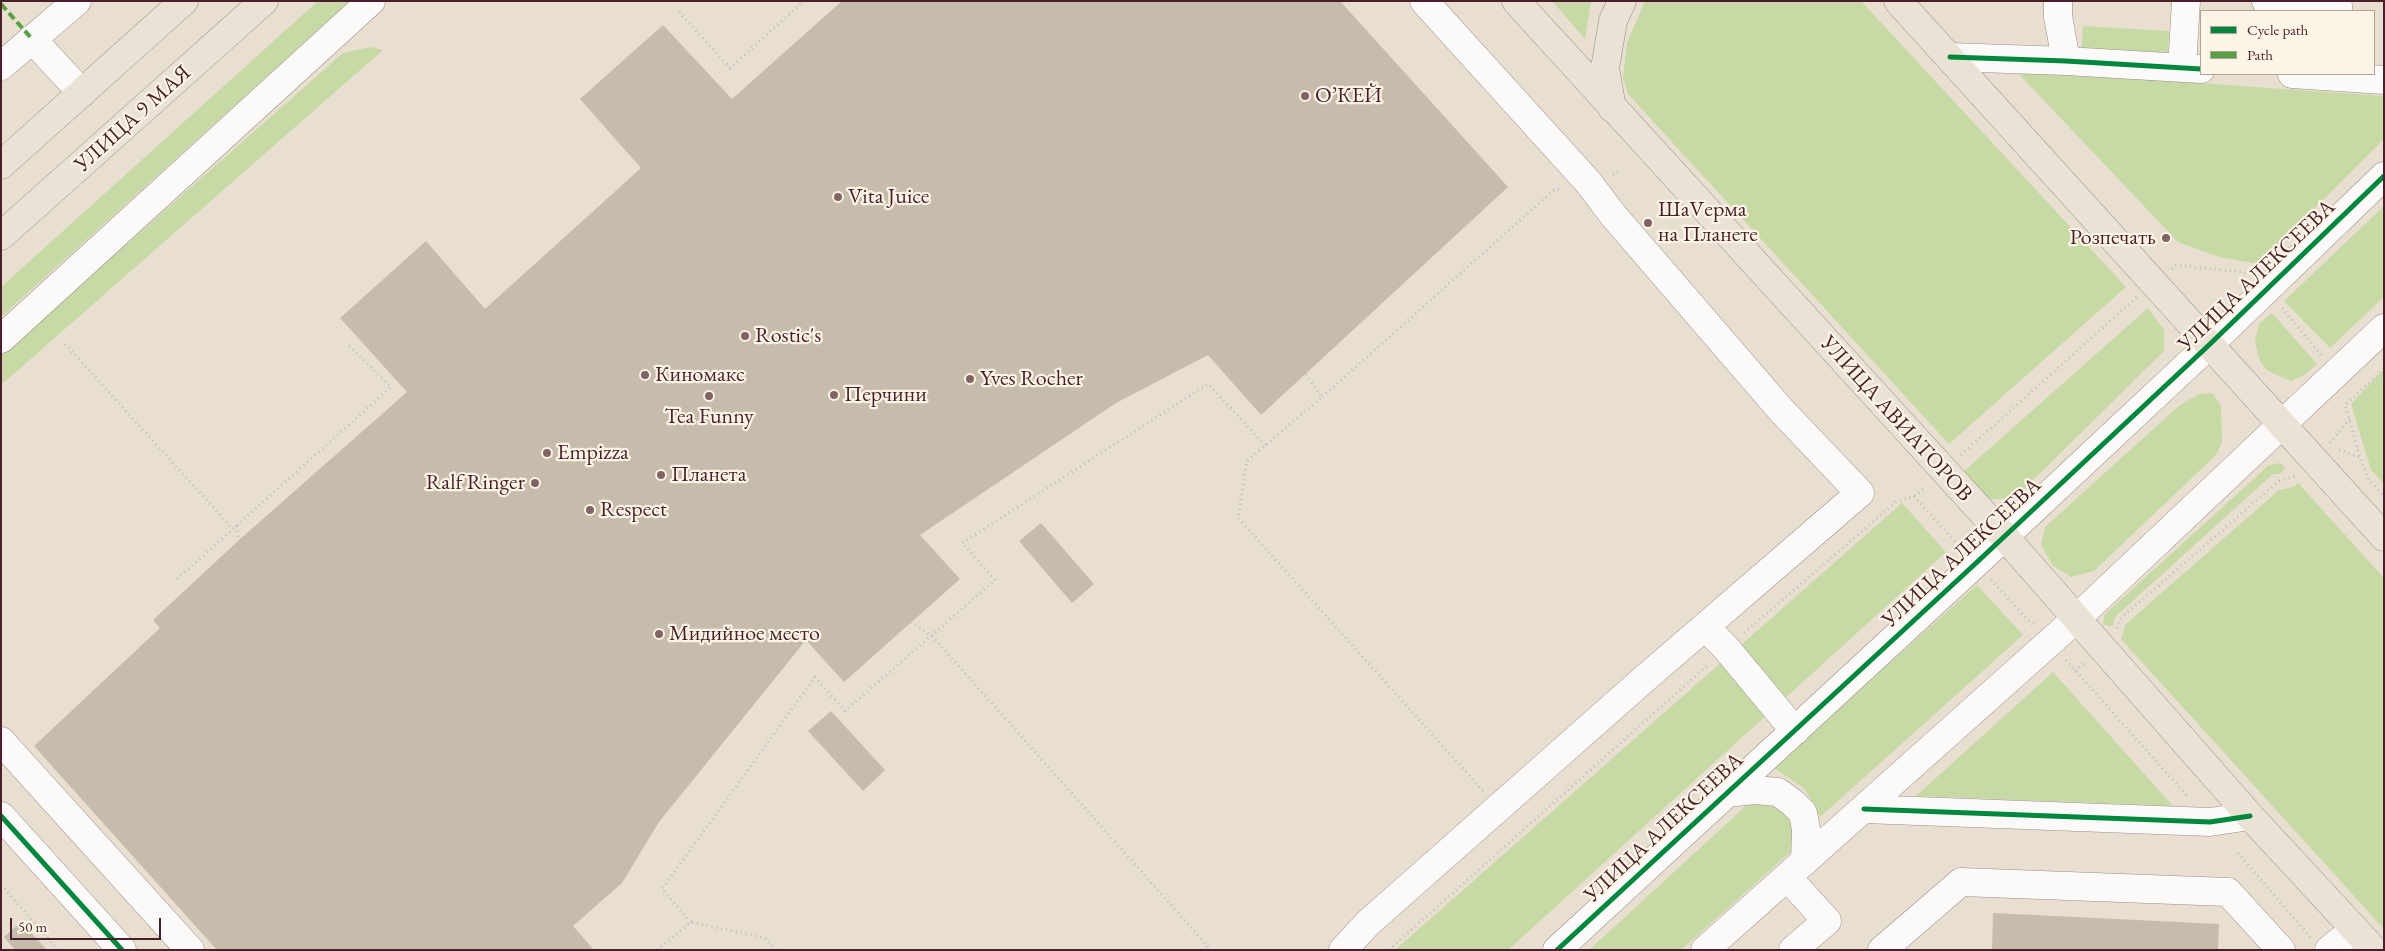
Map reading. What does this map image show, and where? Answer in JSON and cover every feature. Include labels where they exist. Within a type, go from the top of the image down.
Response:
[{"type":"main road","points":[[1,166],[184,1]]},
{"type":"main road","name":"УЛИЦА 9 МАЯ","points":[[1,236],[264,1]]},
{"type":"main road","name":"УЛИЦА АВИАТОРОВ","points":[[1516,1],[2004,536],[2250,816],[2374,950]]},
{"type":"main road","points":[[1612,108],[1605,68],[1613,20],[1622,1]]},
{"type":"main road","points":[[1898,1],[2384,537]]},
{"type":"street","points":[[1,66],[77,1]]},
{"type":"street","points":[[1,339],[371,1]]},
{"type":"street","points":[[1348,949],[1368,923],[1860,493],[1781,410],[1613,215],[1588,182],[1424,1]]},
{"type":"street","points":[[2058,1],[2058,16],[2066,61]]},
{"type":"street","points":[[1950,57],[2192,68],[2186,1]]},
{"type":"street","points":[[2266,1],[2338,6],[2338,10]]},
{"type":"street","points":[[32,39],[82,92]]},
{"type":"street","points":[[2334,75],[2384,80]]},
{"type":"street","name":"УЛИЦА АЛЕКСЕЕВА","points":[[1557,950],[2209,345],[2384,176]]},
{"type":"street","points":[[1710,948],[2077,618],[2384,328]]},
{"type":"street","points":[[1705,627],[1726,648],[1794,731]]},
{"type":"street","points":[[1,741],[190,950]]},
{"type":"street","points":[[1726,793],[1755,790],[1778,792],[1803,813],[1806,830],[1796,870],[1826,921],[1793,950]]},
{"type":"street","points":[[1864,808],[2210,822],[2250,816]]},
{"type":"street","points":[[1,816],[122,950]]},
{"type":"street","points":[[1882,950],[1961,882],[2228,892],[2280,950]]},
{"type":"street","points":[[2323,947],[2354,929]]},
{"type":"path","points":[[679,12],[730,68],[804,1]]},
{"type":"path","points":[[1498,808],[1238,518],[1247,461],[1322,397],[1554,190],[1588,182],[1601,184],[1620,170]]},
{"type":"path","points":[[2175,266],[2243,272],[2255,279]]},
{"type":"path","points":[[1960,456],[2137,296]]},
{"type":"path","points":[[2280,306],[2327,362]]},
{"type":"path","points":[[65,344],[234,527],[239,540]]},
{"type":"path","points":[[177,579],[391,387],[347,344]]},
{"type":"path","points":[[2384,369],[2346,405],[2360,458],[2369,480],[2384,496]]},
{"type":"path","points":[[1306,374],[1322,397]]},
{"type":"path","points":[[776,950],[766,938],[691,922],[662,889],[815,677],[846,711],[995,580],[962,543],[1208,384],[1265,445]]},
{"type":"path","points":[[2350,419],[2327,446],[2360,458]]},
{"type":"path","points":[[2115,632],[2120,619],[2279,481],[2296,476]]},
{"type":"path","points":[[1389,950],[1726,648],[1896,502],[1914,496],[1922,488]]},
{"type":"path","points":[[1914,496],[1958,545]]},
{"type":"path","points":[[1988,576],[2035,626]]},
{"type":"path","points":[[911,622],[932,636],[1211,950]]},
{"type":"path","points":[[2075,671],[2089,659]]},
{"type":"path","points":[[2065,660],[2192,802]]},
{"type":"path","points":[[2238,853],[2323,947]]},
{"type":"path","points":[[1,885],[58,950]]},
{"type":"path","points":[[657,950],[691,922]]},
{"type":"green space","points":[[318,1],[350,1],[1,317],[1,287]]},
{"type":"green space","points":[[1552,1],[1591,1],[1585,39]]},
{"type":"green space","points":[[1645,1],[1861,1],[2126,287],[1949,444],[1628,94],[1623,78],[1627,43]]},
{"type":"green space","points":[[2083,26],[2169,31],[2168,53],[2082,48]]},
{"type":"green space","points":[[371,47],[383,50],[1,385],[1,355],[343,53]]},
{"type":"green space","points":[[2015,70],[2384,96],[2384,139],[2259,264],[2219,257],[2178,242]]},
{"type":"green space","points":[[2384,206],[2384,297],[2330,348],[2284,301]]},
{"type":"green space","points":[[2148,308],[2164,330],[2164,351],[2017,496],[2009,499],[1988,499],[1963,472]]},
{"type":"green space","points":[[2272,313],[2317,364],[2304,375],[2291,381],[2268,371],[2260,362],[2255,341],[2259,324]]},
{"type":"green space","points":[[2384,369],[2384,484],[2371,470],[2351,404]]},
{"type":"green space","points":[[2212,393],[2221,406],[2222,442],[2216,455],[2094,571],[2071,577],[2053,566],[2041,545],[2045,527],[2180,405],[2199,394]]},
{"type":"green space","points":[[2281,463],[2285,468],[2280,474],[2273,474],[2115,617],[2113,626],[2103,625],[2105,614],[2269,465]]},
{"type":"green space","points":[[2298,483],[2384,578],[2384,929],[2121,639],[2126,624],[2279,490],[2293,487]]},
{"type":"green space","points":[[1902,503],[1946,552],[1508,950],[1395,950]]},
{"type":"green space","points":[[1977,585],[2023,635],[1820,817],[1805,789],[1773,767]]},
{"type":"green space","points":[[2053,672],[2173,806],[1916,796]]},
{"type":"green space","points":[[1772,798],[1797,828],[1794,849],[1681,950],[1589,950],[1748,804]]},
{"type":"building","name":"Планета","points":[[842,1],[1340,1],[1508,187],[1261,415],[1208,355],[1116,403],[920,535],[960,579],[844,682],[806,640],[659,822],[622,883],[573,926],[594,950],[217,950],[34,746],[160,628],[153,620],[239,540],[407,392],[340,318],[426,241],[485,309],[641,168],[580,99],[663,25],[732,99]]},
{"type":"building","points":[[1041,523],[1094,584],[1072,603],[1019,541]]},
{"type":"building","points":[[831,711],[885,770],[863,791],[808,731]]},
{"type":"building","points":[[1993,913],[2219,924],[2218,950],[1992,950]]},
{"type":"building","points":[[21,922],[47,950],[15,950],[4,937]]},
{"type":"marked path","points":[[1,4],[32,39]]},
{"type":"cycle path","points":[[1950,57],[2066,61],[2200,69]]},
{"type":"cycle path","points":[[1557,950],[2209,345],[2384,176]]},
{"type":"cycle path","points":[[1864,809],[2210,822],[2250,816]]},
{"type":"cycle path","points":[[1,816],[122,950]]},
{"type":"place","name":"О’КЕЙ","points":[[1305,96]]},
{"type":"place","name":"Vita Juice","points":[[838,197]]},
{"type":"place","name":"ШаVерма на Планете","points":[[1648,223]]},
{"type":"place","name":"Розпечать","points":[[2166,238]]},
{"type":"place","name":"Rostic's","points":[[745,336]]},
{"type":"place","name":"Киномакс","points":[[645,375]]},
{"type":"place","name":"Yves Rocher","points":[[970,379]]},
{"type":"place","name":"Перчини","points":[[834,395]]},
{"type":"place","name":"Tea Funny","points":[[709,396]]},
{"type":"place","name":"Empizza","points":[[547,453]]},
{"type":"place","name":"Планета","points":[[661,475]]},
{"type":"place","name":"Ralf Ringer","points":[[535,483]]},
{"type":"place","name":"Respect","points":[[590,510]]},
{"type":"place","name":"Мидийное место","points":[[659,634]]}]
